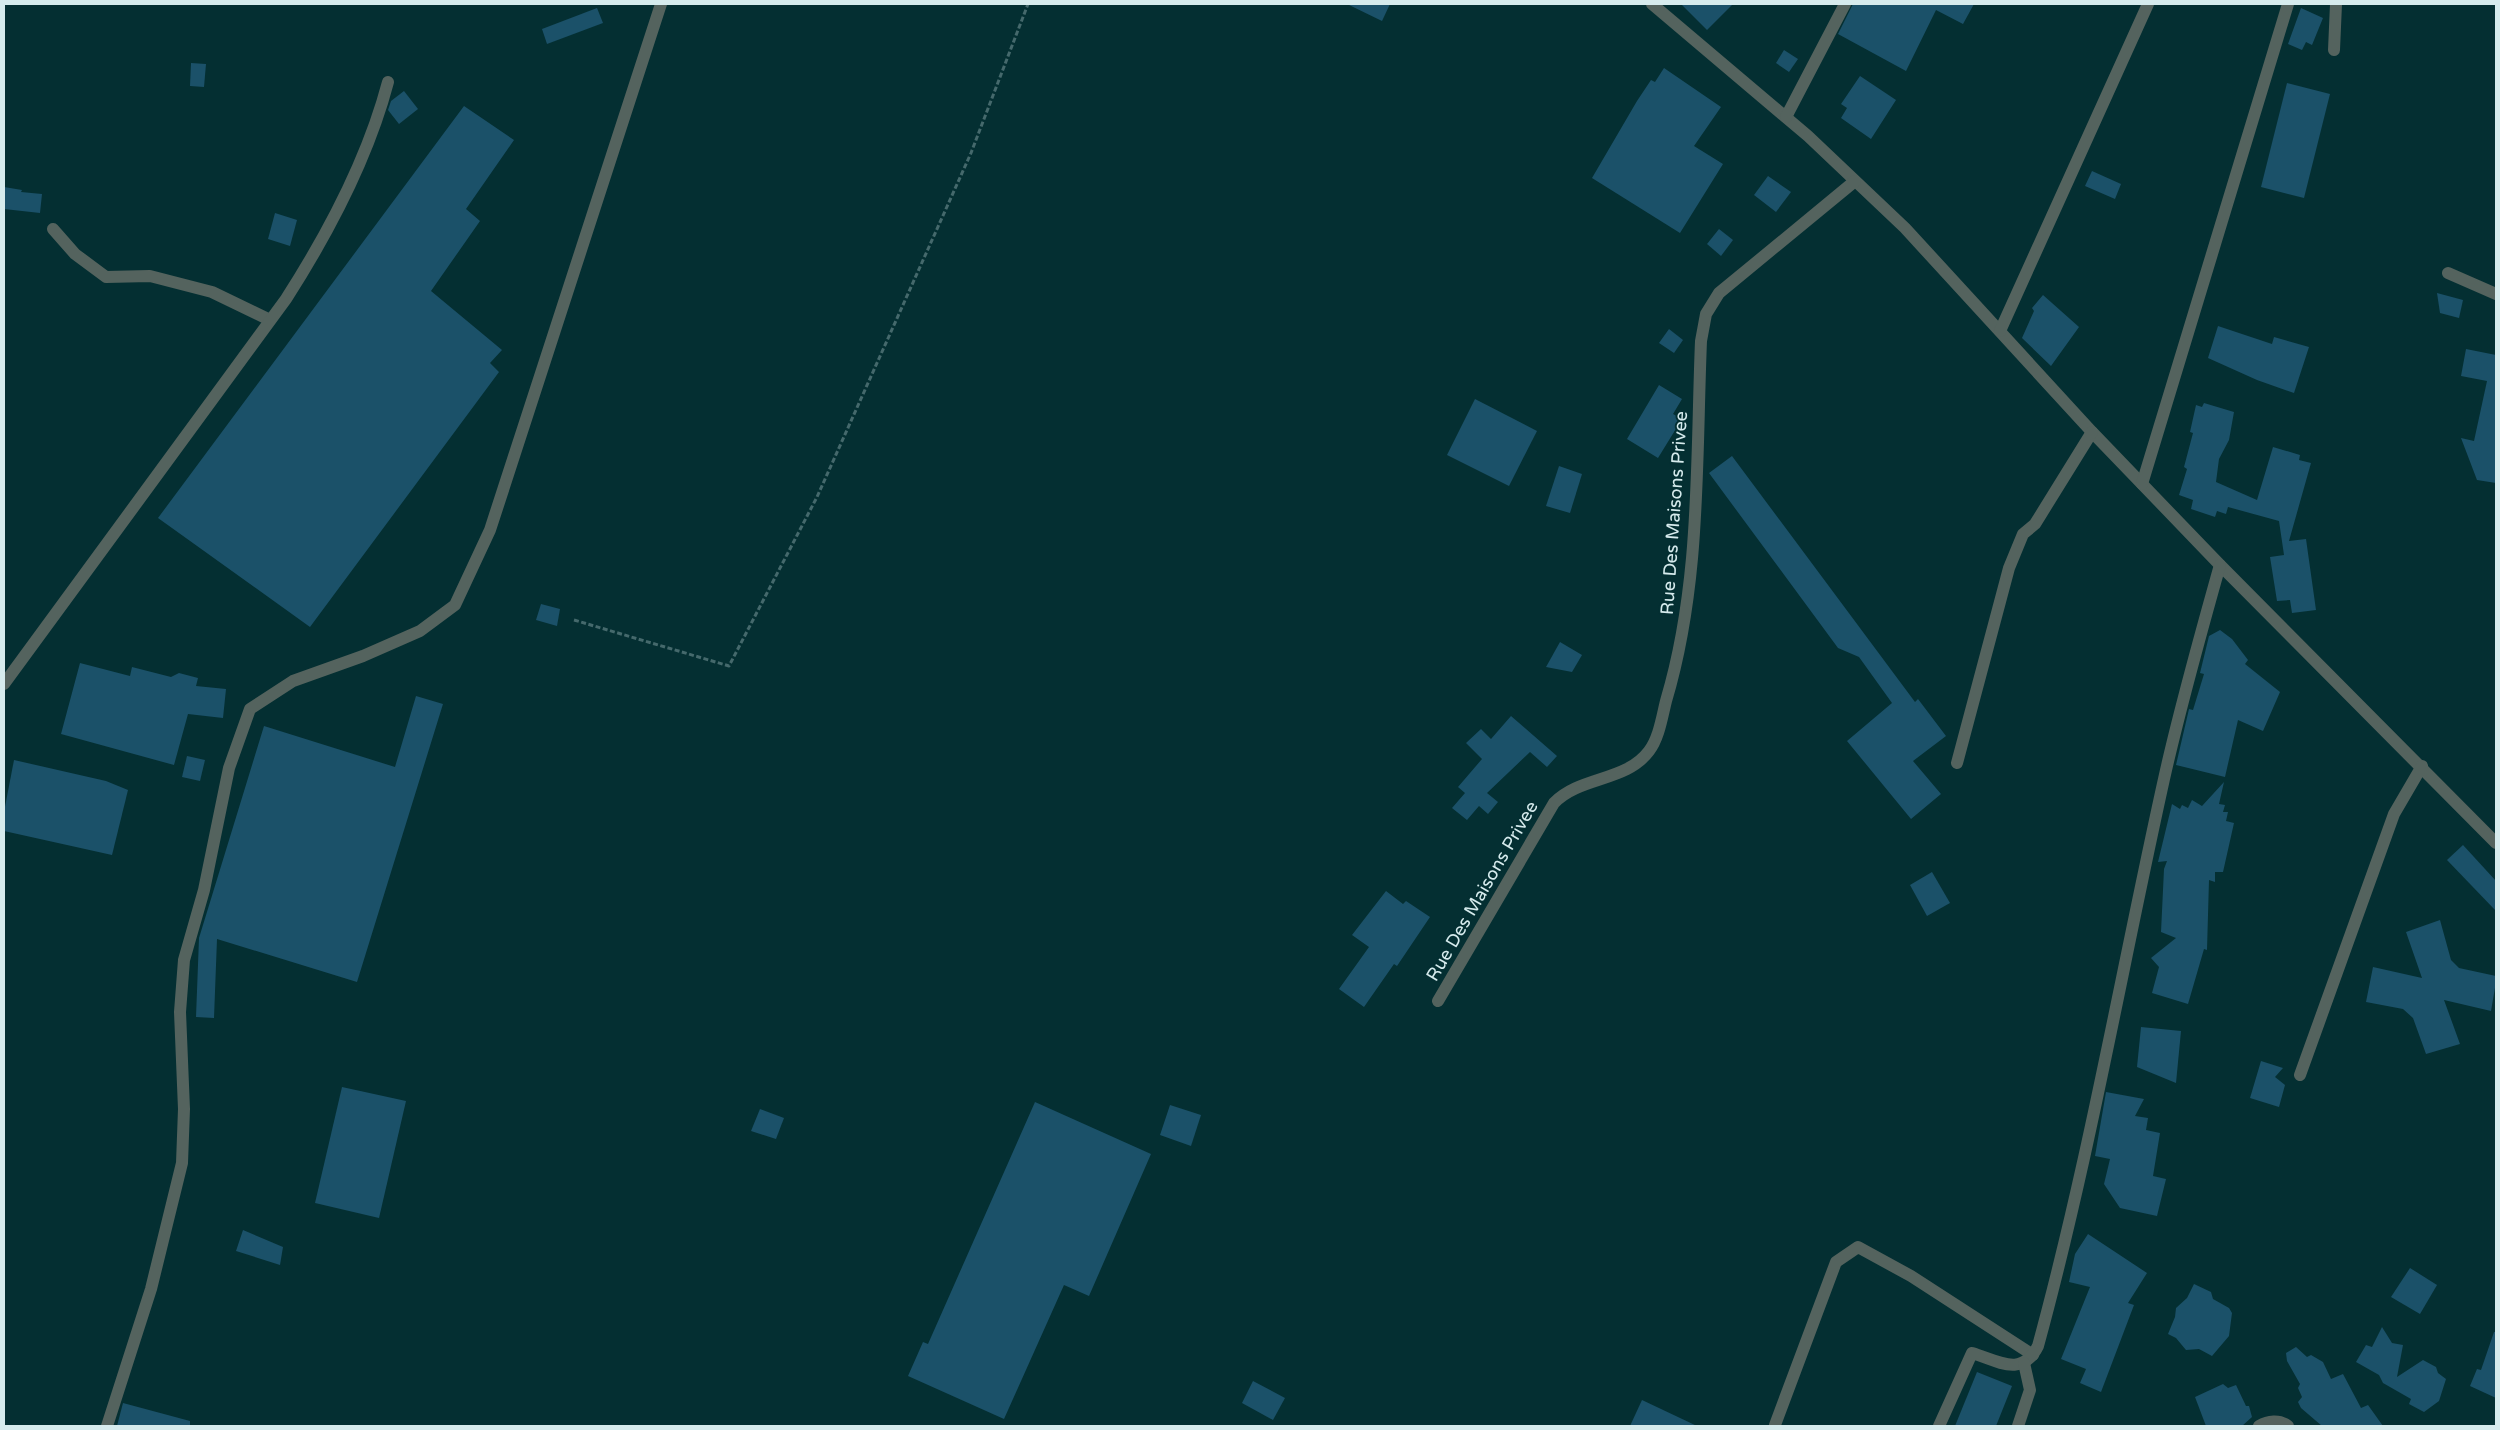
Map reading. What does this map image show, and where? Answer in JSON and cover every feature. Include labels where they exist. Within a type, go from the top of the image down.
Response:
[{"type":"street","points":[[106,1426],[151,1289],[182,1163],[184,1108],[180,1012],[184,960],[204,890],[230,768],[250,709],[293,681],[363,656],[420,631],[455,605],[490,530],[661,4]]},
{"type":"street","points":[[1652,4],[1786,117],[1905,228],[2092,432],[2220,565],[2422,766],[2496,843]]},
{"type":"street","points":[[1786,117],[1845,4]]},
{"type":"street","points":[[2000,330],[2148,4]]},
{"type":"street","points":[[2142,484],[2288,4]]},
{"type":"street","points":[[2334,50],[2336,4]]},
{"type":"street","points":[[4,684],[270,320],[315,254],[370,139],[388,82]]},
{"type":"street","name":"Rue Des Maisons Privee","points":[[1438,1001],[1554,803],[1572,789],[1628,769],[1644,756],[1653,744],[1677,664],[1686,618],[1694,536],[1701,341],[1706,314],[1719,293],[1855,181]]},
{"type":"street","points":[[53,229],[75,254],[106,276],[150,276],[212,292],[270,320]]},
{"type":"street","points":[[2448,273],[2496,294]]},
{"type":"street","points":[[1957,763],[2009,568],[2023,534],[2035,524],[2092,432]]},
{"type":"street","points":[[2018,1426],[2030,1390],[2029,1359],[2042,1332],[2077,1182],[2164,779],[2193,659],[2220,565]]},
{"type":"street","points":[[2300,1075],[2394,814],[2422,766]]},
{"type":"street","points":[[1774,1426],[1836,1262],[1858,1247],[1911,1276],[2029,1359]]},
{"type":"street","points":[[1939,1426],[1972,1353],[2009,1366],[2029,1359]]},
{"type":"street","points":[[2259,1426],[2267,1422],[2283,1422],[2288,1426]]},
{"type":"path","points":[[574,620],[729,666],[821,488],[971,153],[1028,4]]},
{"type":"building","points":[[1347,4],[1390,4],[1382,21]]},
{"type":"building","points":[[1681,4],[1733,4],[1707,30]]},
{"type":"building","points":[[1853,4],[1974,4],[1963,24],[1936,10],[1906,71],[1838,34]]},
{"type":"building","points":[[597,8],[603,23],[547,44],[542,29]]},
{"type":"building","points":[[2301,8],[2323,18],[2312,45],[2306,42],[2302,50],[2288,44]]},
{"type":"building","points":[[1784,50],[1798,59],[1789,72],[1776,63]]},
{"type":"building","points":[[191,63],[206,64],[204,87],[190,86]]},
{"type":"building","points":[[1664,68],[1721,107],[1694,146],[1723,164],[1680,233],[1592,178],[1637,101],[1651,80],[1655,82]]},
{"type":"building","points":[[1860,76],[1896,100],[1871,139],[1841,118],[1847,108],[1841,104]]},
{"type":"building","points":[[2287,83],[2330,94],[2304,198],[2261,187]]},
{"type":"building","points":[[404,91],[418,109],[399,124],[388,110],[391,101]]},
{"type":"building","points":[[464,106],[514,140],[466,209],[480,221],[431,291],[502,350],[490,363],[499,372],[310,627],[158,518]]},
{"type":"building","points":[[2092,171],[2121,184],[2115,199],[2085,186]]},
{"type":"building","points":[[1768,176],[1791,192],[1776,212],[1754,195]]},
{"type":"building","points":[[4,187],[22,190],[21,192],[42,194],[40,213],[4,209]]},
{"type":"building","points":[[275,213],[297,220],[290,246],[268,239]]},
{"type":"building","points":[[1719,229],[1733,240],[1721,256],[1707,244]]},
{"type":"building","points":[[2437,293],[2463,300],[2459,318],[2440,313]]},
{"type":"building","points":[[2043,295],[2079,327],[2051,366],[2022,338],[2034,311],[2032,308]]},
{"type":"building","points":[[2218,326],[2272,344],[2274,337],[2309,347],[2294,393],[2257,380],[2208,358]]},
{"type":"building","points":[[1669,329],[1683,340],[1674,353],[1659,343]]},
{"type":"building","points":[[2466,349],[2496,355],[2496,483],[2477,480],[2461,438],[2474,441],[2487,381],[2461,376]]},
{"type":"building","points":[[1659,385],[1682,399],[1673,414],[1682,419],[1658,458],[1627,439]]},
{"type":"building","points":[[1475,399],[1537,431],[1509,486],[1447,455]]},
{"type":"building","points":[[2204,403],[2234,412],[2229,440],[2219,459],[2216,482],[2257,500],[2273,447],[2300,455],[2299,460],[2311,463],[2289,541],[2306,539],[2316,610],[2292,613],[2290,600],[2277,601],[2270,557],[2284,555],[2279,521],[2228,507],[2226,514],[2217,511],[2215,517],[2191,509],[2193,500],[2179,495],[2187,469],[2184,467],[2193,433],[2190,432],[2196,405],[2202,407]]},
{"type":"building","points":[[1732,456],[1915,702],[1918,699],[1946,736],[1913,761],[1941,794],[1911,819],[1847,741],[1892,703],[1859,657],[1838,648],[1709,473]]},
{"type":"building","points":[[1559,466],[1582,474],[1570,513],[1546,506]]},
{"type":"building","points":[[541,604],[560,609],[557,626],[536,620]]},
{"type":"building","points":[[2220,630],[2232,639],[2248,660],[2245,664],[2280,692],[2263,731],[2238,720],[2225,777],[2176,765],[2189,709],[2193,710],[2204,674],[2200,673],[2209,636]]},
{"type":"building","points":[[1560,642],[1582,655],[1572,672],[1546,667]]},
{"type":"building","points":[[80,663],[130,676],[132,667],[171,677],[179,673],[198,678],[196,686],[226,689],[223,718],[188,714],[174,765],[61,734]]},
{"type":"building","points":[[416,696],[443,704],[357,982],[217,939],[214,1018],[196,1017],[199,938],[264,726],[395,767]]},
{"type":"building","points":[[1511,716],[1557,756],[1547,767],[1530,752],[1487,793],[1498,802],[1488,814],[1479,806],[1467,820],[1452,808],[1465,793],[1458,787],[1482,759],[1466,743],[1481,729],[1491,739]]},
{"type":"building","points":[[187,756],[205,760],[200,781],[182,777]]},
{"type":"building","points":[[14,760],[106,781],[128,790],[112,855],[4,831],[4,812]]},
{"type":"building","points":[[2224,782],[2219,804],[2225,805],[2223,812],[2228,812],[2226,821],[2234,823],[2223,872],[2215,872],[2215,882],[2209,880],[2207,950],[2204,949],[2188,1004],[2152,993],[2159,967],[2151,958],[2176,938],[2161,932],[2164,869],[2167,861],[2158,862],[2172,804],[2180,809],[2182,805],[2188,808],[2192,800],[2202,806]]},
{"type":"building","points":[[2463,845],[2496,881],[2496,911],[2447,860]]},
{"type":"building","points":[[1932,872],[1950,903],[1927,916],[1910,885]]},
{"type":"building","points":[[1386,891],[1403,904],[1406,901],[1430,917],[1397,966],[1394,964],[1364,1007],[1339,989],[1369,947],[1352,935]]},
{"type":"building","points":[[2440,920],[2451,960],[2459,968],[2496,976],[2496,982],[2491,1011],[2444,1000],[2460,1044],[2426,1054],[2413,1018],[2403,1009],[2366,1002],[2373,967],[2422,978],[2406,932]]},
{"type":"building","points":[[2141,1027],[2181,1031],[2176,1083],[2137,1067]]},
{"type":"building","points":[[2261,1061],[2283,1068],[2275,1077],[2285,1085],[2279,1107],[2250,1098]]},
{"type":"building","points":[[342,1087],[406,1101],[379,1218],[315,1203]]},
{"type":"building","points":[[2106,1092],[2144,1099],[2135,1116],[2148,1118],[2146,1130],[2160,1133],[2153,1176],[2166,1179],[2157,1216],[2120,1208],[2104,1184],[2110,1159],[2095,1156]]},
{"type":"building","points":[[1035,1102],[1151,1154],[1089,1296],[1064,1285],[1004,1419],[908,1376],[923,1342],[928,1344]]},
{"type":"building","points":[[1170,1105],[1201,1115],[1191,1146],[1160,1135]]},
{"type":"building","points":[[760,1109],[784,1118],[776,1139],[751,1131]]},
{"type":"building","points":[[243,1230],[283,1247],[280,1265],[236,1251]]},
{"type":"building","points":[[2088,1234],[2147,1273],[2128,1303],[2134,1305],[2101,1392],[2080,1383],[2086,1369],[2061,1359],[2090,1287],[2069,1282],[2075,1254]]},
{"type":"building","points":[[2410,1268],[2437,1285],[2420,1314],[2391,1297]]},
{"type":"building","points":[[2194,1284],[2211,1292],[2213,1299],[2229,1308],[2232,1313],[2229,1336],[2212,1356],[2199,1349],[2186,1350],[2176,1338],[2168,1334],[2175,1317],[2176,1308],[2187,1298]]},
{"type":"building","points":[[2382,1327],[2392,1343],[2403,1345],[2397,1377],[2423,1360],[2436,1367],[2438,1373],[2446,1379],[2439,1401],[2424,1412],[2409,1404],[2411,1399],[2383,1383],[2379,1375],[2356,1362],[2366,1345],[2372,1347]]},
{"type":"building","points":[[2494,1332],[2496,1332],[2496,1398],[2470,1386],[2477,1369],[2481,1370]]},
{"type":"building","points":[[2296,1347],[2307,1357],[2311,1355],[2323,1362],[2331,1379],[2343,1374],[2361,1408],[2368,1405],[2383,1426],[2322,1426],[2301,1408],[2298,1402],[2302,1397],[2298,1388],[2300,1384],[2287,1361],[2286,1353]]},
{"type":"building","points":[[1977,1372],[2012,1386],[1996,1426],[1955,1426]]},
{"type":"building","points":[[1253,1381],[1285,1398],[1273,1420],[1242,1403]]},
{"type":"building","points":[[2223,1384],[2228,1388],[2236,1385],[2246,1406],[2249,1406],[2252,1417],[2242,1426],[2206,1426],[2195,1397]]},
{"type":"building","points":[[1642,1400],[1697,1426],[1630,1426]]},
{"type":"building","points":[[123,1403],[190,1421],[190,1426],[117,1426]]}]
